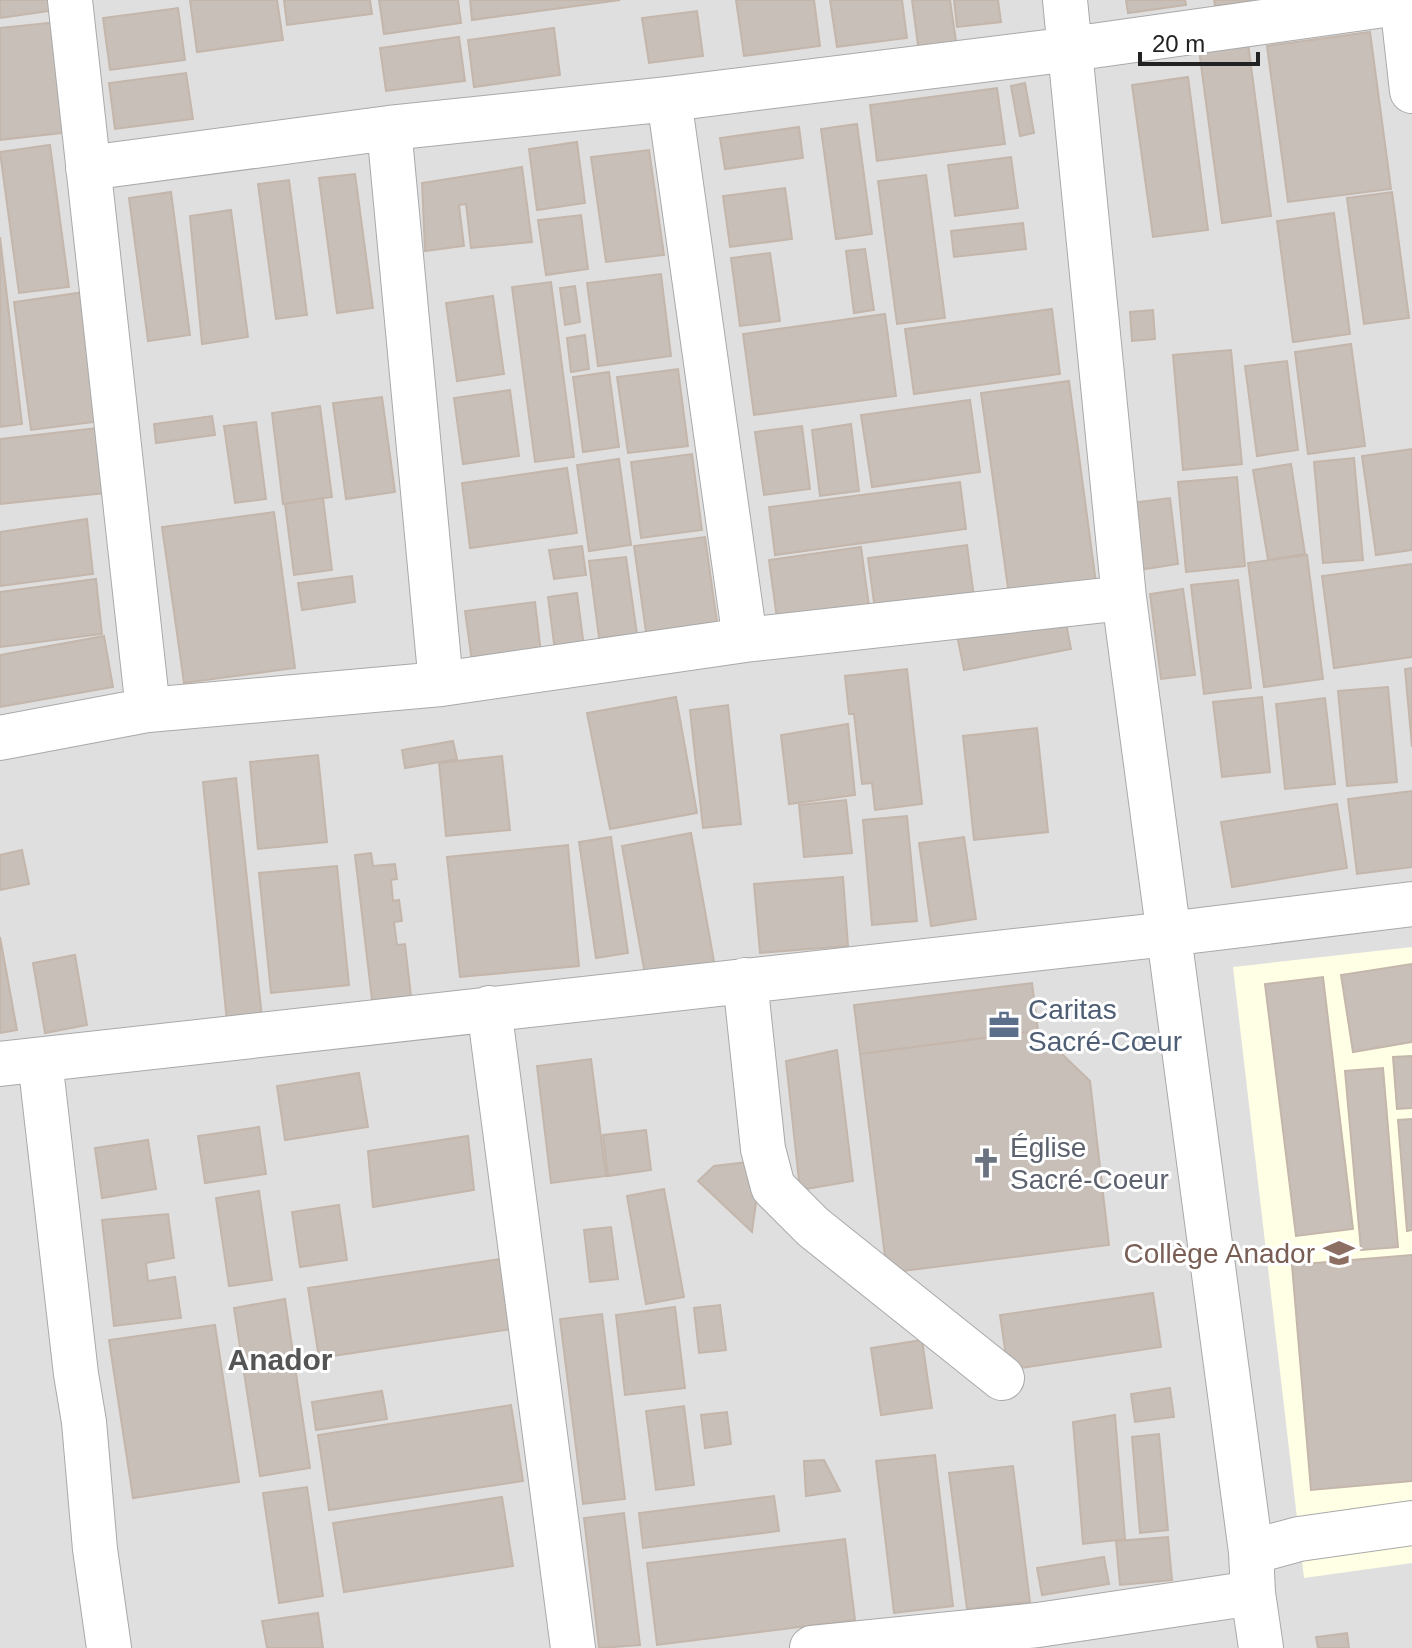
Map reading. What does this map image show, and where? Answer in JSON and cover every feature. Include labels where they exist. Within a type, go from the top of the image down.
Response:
[{"type":"street","points":[[70,0],[148,710]]},
{"type":"street","points":[[1065,0],[1124,598],[1261,1648]]},
{"type":"street","points":[[88,168],[389,128],[669,99],[1071,49],[1407,1],[1412,91]]},
{"type":"street","points":[[669,99],[745,640]]},
{"type":"street","points":[[389,128],[441,684]]},
{"type":"street","points":[[0,738],[148,710],[441,684],[745,640],[1124,598]]},
{"type":"street","points":[[109,1648],[95,1549],[84,1422],[20,1062],[1412,904]]},
{"type":"street","points":[[745,980],[763,1149],[773,1187],[813,1227],[1002,1378]]},
{"type":"street","points":[[489,1008],[573,1648]]},
{"type":"street","points":[[812,1648],[1039,1636],[1252,1572],[1299,1539],[1412,1523]]},
{"type":"shaded area","points":[[0,0],[1412,0],[1412,1648],[0,1648]]},
{"type":"shaded area","name":"Collège Anador","points":[[1412,947],[1412,1563],[1304,1578],[1233,967]]},
{"type":"building","points":[[0,0],[62,0],[63,9],[0,18]]},
{"type":"building","points":[[190,0],[277,0],[283,40],[197,52]]},
{"type":"building","points":[[284,0],[370,0],[372,14],[287,25]]},
{"type":"building","points":[[379,0],[458,0],[461,23],[384,34]]},
{"type":"building","points":[[470,0],[620,0],[472,20]]},
{"type":"building","points":[[736,0],[814,0],[820,46],[744,56]]},
{"type":"building","points":[[830,0],[902,0],[907,38],[837,47]]},
{"type":"building","points":[[912,0],[950,0],[957,48],[919,53]]},
{"type":"building","points":[[954,0],[998,0],[1001,22],[957,27]]},
{"type":"building","points":[[1126,0],[1185,0],[1186,5],[1128,13]]},
{"type":"building","points":[[1214,0],[1261,0],[1215,6]]},
{"type":"building","points":[[178,8],[185,60],[110,70],[103,18]]},
{"type":"building","points":[[697,11],[703,56],[649,63],[642,18]]},
{"type":"building","points":[[57,22],[70,132],[0,140],[0,28]]},
{"type":"building","points":[[554,28],[560,75],[474,87],[468,40]]},
{"type":"building","points":[[1370,32],[1391,189],[1288,202],[1267,46]]},
{"type":"building","points":[[1247,36],[1271,216],[1222,223],[1198,42]]},
{"type":"building","points":[[459,37],[465,81],[386,91],[380,48]]},
{"type":"building","points":[[186,73],[193,119],[115,129],[109,83]]},
{"type":"building","points":[[1188,77],[1208,230],[1153,237],[1132,85]]},
{"type":"building","points":[[1025,83],[1034,133],[1020,136],[1011,86]]},
{"type":"building","points":[[997,88],[1005,144],[877,161],[870,105]]},
{"type":"building","points":[[857,124],[872,234],[836,239],[821,129]]},
{"type":"building","points":[[799,127],[803,158],[725,169],[720,138]]},
{"type":"building","points":[[577,142],[585,203],[537,210],[529,149]]},
{"type":"building","points":[[50,145],[69,287],[19,293],[0,152]]},
{"type":"building","points":[[649,150],[664,255],[606,262],[591,157]]},
{"type":"building","points":[[1011,157],[1018,208],[955,216],[948,165]]},
{"type":"building","points":[[522,167],[532,242],[471,248],[466,204],[459,205],[464,246],[425,251],[422,183]]},
{"type":"building","points":[[355,174],[373,308],[337,313],[319,178]]},
{"type":"building","points":[[926,175],[945,318],[897,324],[878,181]]},
{"type":"building","points":[[289,180],[307,315],[276,319],[258,184]]},
{"type":"building","points":[[785,188],[792,239],[730,247],[723,196]]},
{"type":"building","points":[[171,192],[190,335],[148,341],[129,198]]},
{"type":"building","points":[[1392,192],[1409,318],[1364,324],[1347,198]]},
{"type":"building","points":[[231,210],[248,337],[202,344],[190,216]]},
{"type":"building","points":[[1334,213],[1350,334],[1293,342],[1277,221]]},
{"type":"building","points":[[581,215],[588,269],[546,275],[538,220]]},
{"type":"building","points":[[1023,223],[1026,249],[954,257],[951,231]]},
{"type":"building","points":[[0,237],[22,424],[0,427]]},
{"type":"building","points":[[865,249],[874,310],[854,313],[846,251]]},
{"type":"building","points":[[770,253],[780,321],[740,326],[731,258]]},
{"type":"building","points":[[661,274],[671,356],[598,366],[587,283]]},
{"type":"building","points":[[551,282],[574,457],[535,462],[512,287]]},
{"type":"building","points":[[575,286],[580,322],[565,325],[560,288]]},
{"type":"building","points":[[85,292],[102,421],[31,430],[14,302]]},
{"type":"building","points":[[493,296],[504,374],[457,381],[446,303]]},
{"type":"building","points":[[1052,309],[1060,374],[914,394],[905,329]]},
{"type":"building","points":[[1153,310],[1155,339],[1132,341],[1130,312]]},
{"type":"building","points":[[885,314],[896,396],[754,415],[743,334]]},
{"type":"building","points":[[585,335],[589,369],[571,372],[567,338]]},
{"type":"building","points":[[1351,344],[1365,446],[1308,454],[1295,352]]},
{"type":"building","points":[[1231,350],[1242,464],[1183,470],[1173,355]]},
{"type":"building","points":[[1287,361],[1298,450],[1257,456],[1245,366]]},
{"type":"building","points":[[678,369],[688,446],[628,453],[617,377]]},
{"type":"building","points":[[609,372],[619,447],[583,452],[573,377]]},
{"type":"building","points":[[1069,381],[1096,583],[1009,595],[981,393]]},
{"type":"building","points":[[510,390],[519,456],[463,464],[454,398]]},
{"type":"building","points":[[382,397],[395,492],[346,499],[333,403]]},
{"type":"building","points":[[970,400],[980,472],[872,487],[861,415]]},
{"type":"building","points":[[320,406],[332,497],[283,504],[272,413]]},
{"type":"building","points":[[212,416],[215,435],[156,443],[154,424]]},
{"type":"building","points":[[256,422],[266,499],[235,503],[224,426]]},
{"type":"building","points":[[851,424],[859,491],[820,496],[812,430]]},
{"type":"building","points":[[802,426],[810,489],[764,495],[755,432]]},
{"type":"building","points":[[97,428],[105,493],[0,504],[0,439]]},
{"type":"building","points":[[1412,449],[1412,550],[1376,555],[1362,456]]},
{"type":"building","points":[[692,454],[702,530],[641,538],[631,462]]},
{"type":"building","points":[[1354,458],[1363,560],[1323,563],[1314,462]]},
{"type":"building","points":[[619,459],[631,545],[589,551],[577,465]]},
{"type":"building","points":[[1291,464],[1305,554],[1268,560],[1253,470]]},
{"type":"building","points":[[567,468],[577,533],[470,548],[462,483]]},
{"type":"building","points":[[1237,477],[1245,566],[1186,572],[1178,482]]},
{"type":"building","points":[[960,482],[966,529],[775,555],[769,507]]},
{"type":"building","points":[[323,498],[332,570],[294,575],[285,504]]},
{"type":"building","points":[[1170,498],[1178,564],[1139,570],[1130,503]]},
{"type":"building","points":[[274,512],[295,668],[184,683],[162,527]]},
{"type":"building","points":[[87,519],[93,574],[0,586],[0,532]]},
{"type":"building","points":[[705,537],[717,622],[646,632],[634,546]]},
{"type":"building","points":[[967,545],[974,597],[875,610],[868,558]]},
{"type":"building","points":[[582,546],[586,575],[554,579],[549,550]]},
{"type":"building","points":[[861,547],[871,621],[779,633],[769,560]]},
{"type":"building","points":[[1307,555],[1323,679],[1264,687],[1248,563]]},
{"type":"building","points":[[626,557],[637,634],[599,638],[589,561]]},
{"type":"building","points":[[1412,564],[1412,657],[1334,668],[1322,576]]},
{"type":"building","points":[[352,576],[355,602],[302,610],[298,583]]},
{"type":"building","points":[[96,579],[102,634],[0,647],[0,592]]},
{"type":"building","points":[[1238,580],[1251,688],[1204,694],[1191,585]]},
{"type":"building","points":[[1183,589],[1195,675],[1161,679],[1150,594]]},
{"type":"building","points":[[577,593],[584,647],[555,651],[548,597]]},
{"type":"building","points":[[535,602],[541,653],[472,662],[465,611]]},
{"type":"building","points":[[1064,613],[1071,649],[964,670],[957,635]]},
{"type":"building","points":[[104,636],[113,687],[0,707],[0,655]]},
{"type":"building","points":[[1412,668],[1412,747],[1405,669]]},
{"type":"building","points":[[907,669],[922,804],[875,810],[872,783],[862,784],[854,714],[849,714],[845,676]]},
{"type":"building","points":[[1388,687],[1397,782],[1347,786],[1338,691]]},
{"type":"building","points":[[676,697],[697,813],[610,829],[587,713]]},
{"type":"building","points":[[1262,697],[1270,772],[1222,777],[1213,702]]},
{"type":"building","points":[[1325,698],[1335,784],[1285,789],[1276,704]]},
{"type":"building","points":[[728,705],[741,824],[703,828],[690,710]]},
{"type":"building","points":[[848,724],[855,795],[789,804],[781,735]]},
{"type":"building","points":[[1037,728],[1048,832],[974,840],[963,736]]},
{"type":"building","points":[[453,741],[457,759],[405,768],[402,750]]},
{"type":"building","points":[[318,755],[327,842],[258,849],[250,762]]},
{"type":"building","points":[[502,756],[510,830],[446,836],[439,763]]},
{"type":"building","points":[[236,778],[262,1017],[227,1022],[203,782]]},
{"type":"building","points":[[1412,791],[1412,867],[1357,874],[1348,799]]},
{"type":"building","points":[[846,800],[852,853],[804,857],[799,805]]},
{"type":"building","points":[[1337,804],[1347,868],[1232,887],[1221,822]]},
{"type":"building","points":[[907,816],[917,921],[872,925],[863,820]]},
{"type":"building","points":[[691,833],[715,967],[646,980],[622,846]]},
{"type":"building","points":[[611,837],[628,953],[596,958],[579,842]]},
{"type":"building","points":[[964,837],[976,919],[931,926],[919,843]]},
{"type":"building","points":[[568,845],[579,966],[460,977],[447,857]]},
{"type":"building","points":[[22,850],[29,884],[0,890],[0,855]]},
{"type":"building","points":[[371,853],[373,866],[395,864],[397,879],[391,880],[393,901],[399,900],[402,921],[394,922],[397,945],[405,944],[411,996],[372,1000],[355,855]]},
{"type":"building","points":[[337,866],[349,985],[271,993],[259,873]]},
{"type":"building","points":[[843,877],[848,946],[760,953],[754,884]]},
{"type":"building","points":[[0,937],[17,1030],[0,1033]]},
{"type":"building","points":[[75,955],[87,1025],[45,1033],[33,963]]},
{"type":"building","points":[[1412,964],[1412,1042],[1353,1052],[1341,975]]},
{"type":"building","points":[[1323,977],[1353,1229],[1296,1236],[1265,984]]},
{"type":"building","points":[[1032,983],[1038,1031],[860,1054],[854,1005]]},
{"type":"building","name":"Église Sacré-Coeur","points":[[1038,1031],[1090,1081],[1109,1245],[887,1273],[860,1054]]},
{"type":"building","points":[[837,1050],[853,1181],[800,1190],[786,1061]]},
{"type":"building","points":[[1412,1056],[1412,1108],[1397,1109],[1393,1057]]},
{"type":"building","points":[[591,1059],[606,1176],[551,1183],[537,1066]]},
{"type":"building","points":[[1383,1068],[1398,1247],[1361,1250],[1345,1071]]},
{"type":"building","points":[[359,1073],[368,1127],[285,1140],[277,1086]]},
{"type":"building","points":[[1412,1119],[1412,1230],[1407,1231],[1398,1120]]},
{"type":"building","points":[[259,1127],[266,1174],[205,1183],[198,1136]]},
{"type":"building","points":[[646,1130],[651,1170],[608,1176],[603,1135]]},
{"type":"building","points":[[468,1136],[474,1190],[373,1207],[368,1151]]},
{"type":"building","points":[[148,1140],[156,1189],[102,1198],[95,1148]]},
{"type":"building","points":[[747,1162],[760,1173],[752,1232],[698,1181],[714,1166]]},
{"type":"building","points":[[664,1189],[684,1297],[646,1304],[627,1196]]},
{"type":"building","points":[[259,1191],[272,1280],[229,1286],[216,1198]]},
{"type":"building","points":[[339,1205],[347,1260],[300,1267],[292,1212]]},
{"type":"building","points":[[168,1214],[174,1258],[146,1263],[148,1281],[175,1277],[181,1318],[114,1326],[102,1220]]},
{"type":"building","points":[[611,1227],[618,1279],[590,1282],[584,1230]]},
{"type":"building","points":[[1412,1255],[1412,1481],[1311,1490],[1292,1265]]},
{"type":"building","points":[[501,1259],[511,1329],[319,1358],[308,1288]]},
{"type":"building","points":[[1153,1293],[1161,1347],[1008,1370],[1000,1315]]},
{"type":"building","points":[[285,1299],[310,1468],[260,1476],[234,1308]]},
{"type":"building","points":[[720,1305],[726,1350],[699,1353],[694,1308]]},
{"type":"building","points":[[675,1307],[685,1388],[625,1395],[616,1315]]},
{"type":"building","points":[[602,1314],[625,1499],[583,1504],[560,1319]]},
{"type":"building","points":[[215,1325],[239,1482],[133,1498],[109,1340]]},
{"type":"building","points":[[922,1340],[932,1408],[881,1415],[871,1348]]},
{"type":"building","points":[[1170,1388],[1174,1417],[1135,1422],[1131,1394]]},
{"type":"building","points":[[382,1391],[387,1419],[316,1430],[312,1402]]},
{"type":"building","points":[[511,1405],[523,1481],[329,1510],[318,1435]]},
{"type":"building","points":[[684,1406],[694,1485],[656,1490],[646,1411]]},
{"type":"building","points":[[727,1412],[731,1444],[705,1448],[701,1415]]},
{"type":"building","points":[[1115,1415],[1125,1539],[1083,1544],[1073,1422]]},
{"type":"building","points":[[1159,1434],[1168,1530],[1140,1533],[1132,1437]]},
{"type":"building","points":[[935,1455],[953,1606],[894,1613],[876,1461]]},
{"type":"building","points":[[824,1460],[840,1491],[806,1496],[804,1461]]},
{"type":"building","points":[[1013,1466],[1030,1602],[967,1609],[949,1473]]},
{"type":"building","points":[[307,1487],[323,1596],[279,1603],[263,1493]]},
{"type":"building","points":[[774,1496],[779,1531],[643,1548],[639,1513]]},
{"type":"building","points":[[502,1497],[513,1566],[344,1592],[333,1523]]},
{"type":"building","points":[[624,1513],[640,1645],[599,1648],[584,1518]]},
{"type":"building","points":[[1168,1537],[1172,1580],[1120,1585],[1116,1541]]},
{"type":"building","points":[[845,1539],[855,1620],[657,1645],[647,1563]]},
{"type":"building","points":[[1104,1557],[1109,1584],[1042,1595],[1037,1568]]},
{"type":"building","points":[[318,1613],[323,1648],[267,1648],[262,1621]]},
{"type":"building","points":[[1347,1633],[1349,1648],[1318,1648],[1316,1637]]},
{"type":"place","name":"Caritas Sacré-Cœur","points":[[1004,1025]]},
{"type":"place","name":"Église Sacré-Coeur","points":[[986,1163]]},
{"type":"place","name":"Collège Anador","points":[[1339,1253]]},
{"type":"district","name":"Anador","points":[[280,1360]]}]
